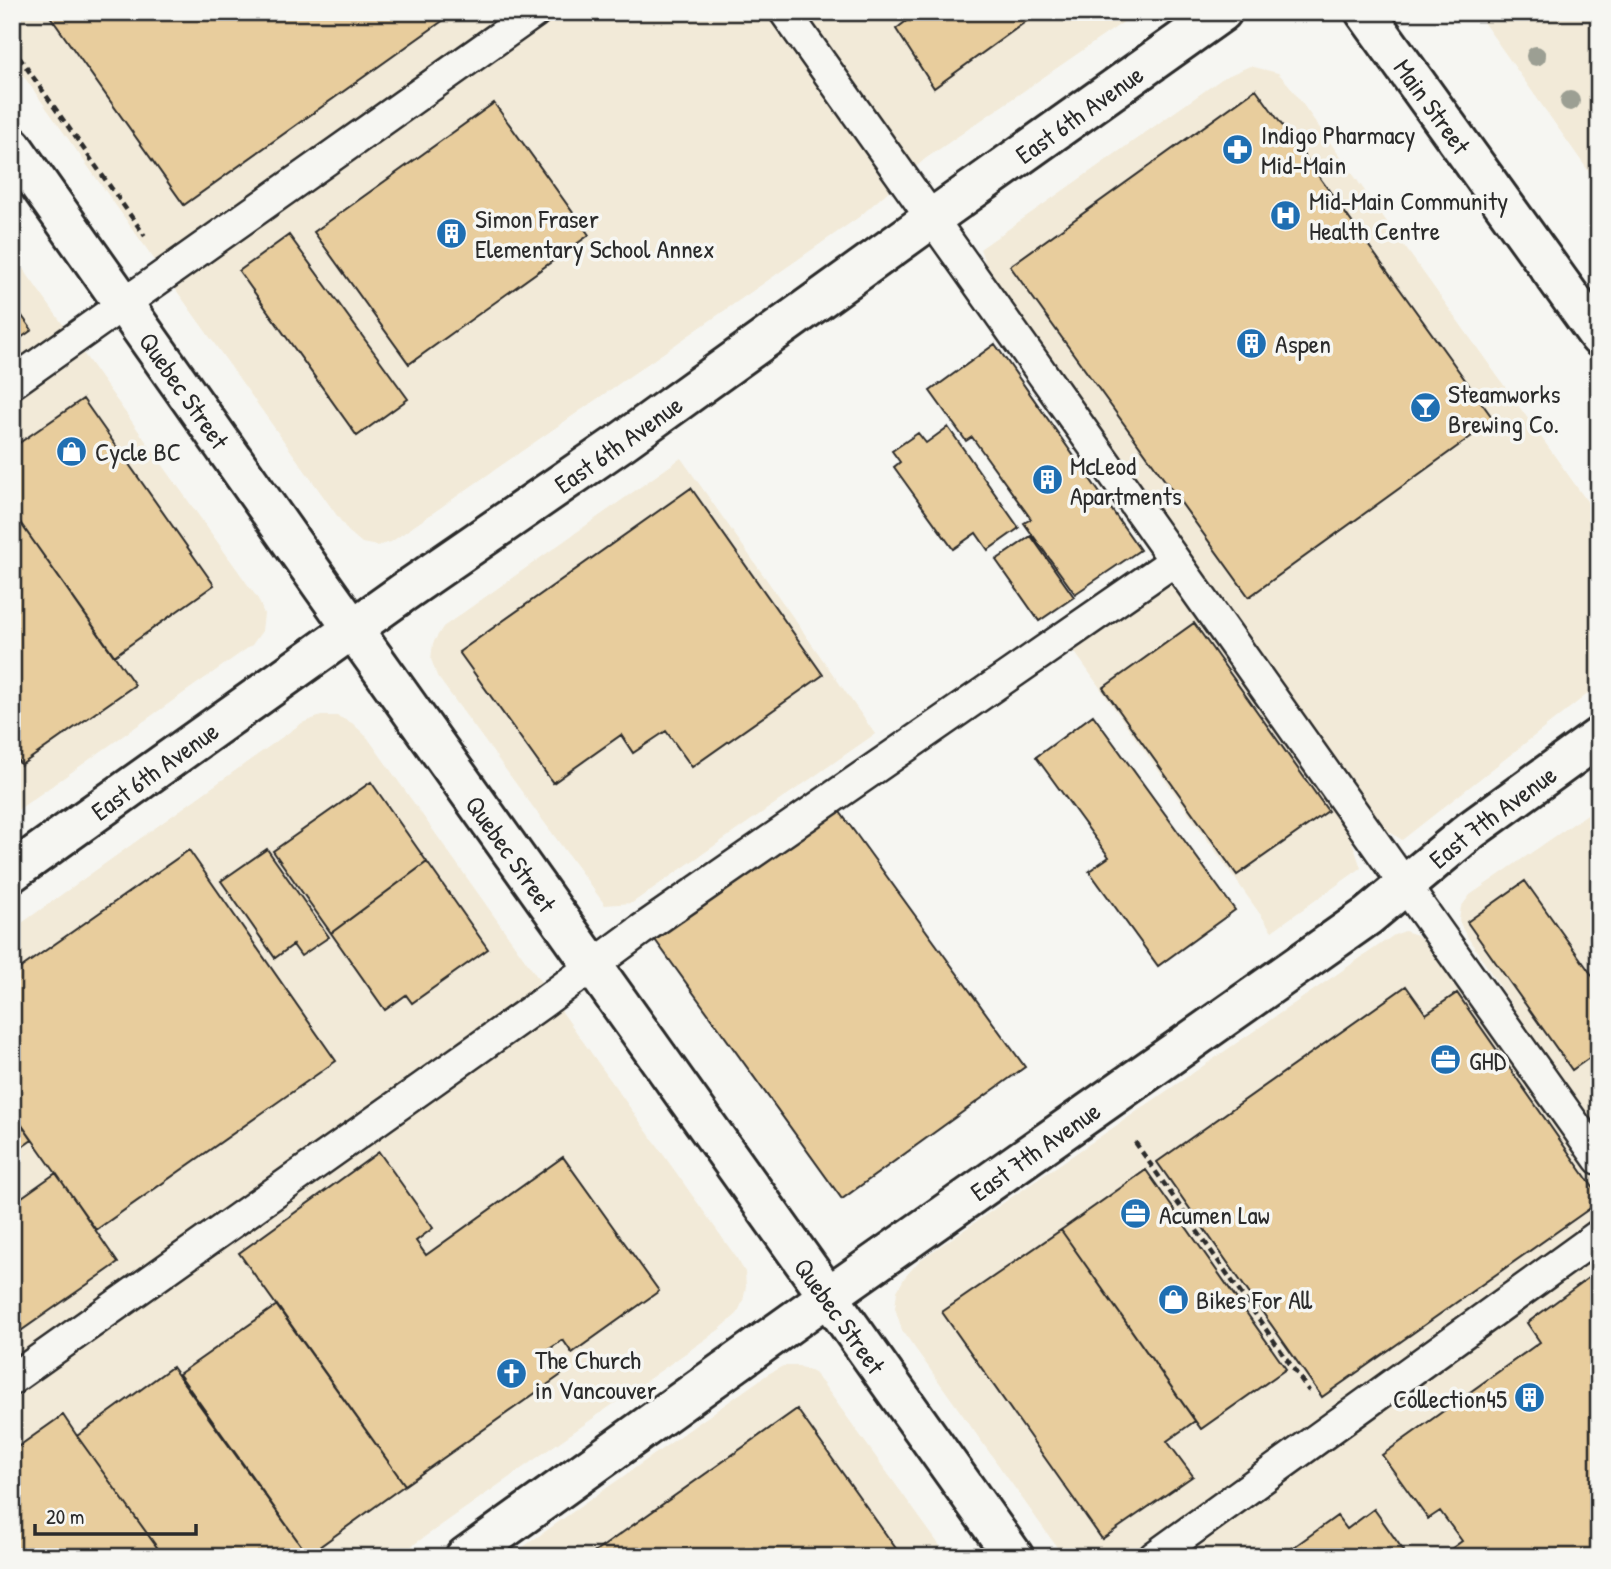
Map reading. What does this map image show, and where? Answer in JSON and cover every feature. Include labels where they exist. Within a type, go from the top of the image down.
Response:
[{"type":"street","name":"East 6th Avenue","points":[[12,872],[352,629],[623,441],[1222,12]]},
{"type":"street","name":"Main Street","points":[[1365,12],[1599,337]]},
{"type":"street","name":"Quebec Street","points":[[12,146],[592,967],[1014,1557]]},
{"type":"street","name":"East 7th Avenue","points":[[466,1557],[827,1297],[1368,916],[1471,830],[1599,737]]},
{"type":"lane","points":[[12,383],[535,12]]},
{"type":"lane","points":[[785,12],[1599,1159]]},
{"type":"lane","points":[[12,1379],[740,861],[1174,561]]},
{"type":"lane","points":[[1154,1557],[1599,1234]]},
{"type":"path","points":[[1135,1142],[1289,1363]]},
{"type":"shaded area","points":[[12,12],[1138,12],[925,159],[859,217],[391,542],[377,546],[362,543],[348,531],[12,60]]},
{"type":"shaded area","points":[[1476,12],[1599,12],[1599,186]]},
{"type":"shaded area","points":[[1250,66],[1278,73],[1289,85],[1599,518],[1599,685],[1402,840],[1365,816],[990,276],[980,249],[1223,78]]},
{"type":"shaded area","points":[[12,253],[258,599],[264,614],[262,631],[252,645],[12,814]]},
{"type":"shaded area","points":[[681,458],[875,734],[632,903],[605,905],[437,676],[431,659],[433,643],[443,627]]},
{"type":"shaded area","points":[[1166,576],[1350,835],[1361,868],[1272,931],[1069,644]]},
{"type":"shaded area","points":[[321,716],[337,716],[352,723],[367,737],[736,1257],[745,1272],[743,1301],[737,1314],[720,1329],[396,1557],[12,1557],[12,930],[302,723]]},
{"type":"shaded area","points":[[1599,806],[1599,1132],[1556,1073],[1459,920],[1461,907],[1470,895]]},
{"type":"shaded area","points":[[1405,931],[1417,935],[1428,945],[1599,1184],[1599,1557],[1064,1557],[902,1330],[895,1308],[897,1291],[920,1260],[1394,935]]},
{"type":"shaded area","points":[[783,1366],[799,1366],[814,1373],[948,1557],[509,1557],[768,1374]]},
{"type":"building","points":[[47,12],[455,12],[184,205]]},
{"type":"building","points":[[918,12],[1039,12],[934,88],[896,29]]},
{"type":"building","name":"Aspen","points":[[1256,89],[1494,420],[1249,597],[1010,266]]},
{"type":"building","name":"Simon Fraser Elementary School Annex","points":[[494,103],[589,235],[409,364],[314,232]]},
{"type":"building","points":[[289,235],[408,399],[357,436],[239,271]]},
{"type":"building","points":[[12,302],[32,330],[12,344]]},
{"type":"building","name":"McLeod Apartments","points":[[995,344],[1140,550],[1075,594],[1024,523],[1031,519],[972,437],[966,441],[930,391]]},
{"type":"building","points":[[83,399],[214,585],[114,656],[12,511],[12,448]]},
{"type":"building","points":[[948,427],[1019,528],[988,550],[976,533],[953,549],[894,467],[900,462],[892,451],[918,433],[926,443]]},
{"type":"building","points":[[691,488],[823,675],[692,767],[666,731],[633,753],[621,735],[553,783],[459,652]]},
{"type":"building","points":[[12,511],[135,685],[21,765],[12,752]]},
{"type":"building","points":[[1031,536],[1074,597],[1039,621],[996,560]]},
{"type":"building","points":[[1194,623],[1328,811],[1237,875],[1103,688]]},
{"type":"building","points":[[1093,715],[1235,910],[1158,966],[1089,871],[1109,857],[1036,757]]},
{"type":"building","points":[[371,782],[427,862],[331,933],[273,851]]},
{"type":"building","points":[[835,805],[1025,1067],[842,1199],[653,937]]},
{"type":"building","points":[[267,849],[329,937],[301,956],[293,945],[275,958],[221,881]]},
{"type":"building","points":[[189,850],[336,1061],[96,1230],[12,1111],[12,974]]},
{"type":"building","points":[[427,862],[488,949],[412,1003],[406,995],[385,1010],[331,933]]},
{"type":"building","points":[[1525,881],[1599,985],[1599,1051],[1572,1070],[1467,922]]},
{"type":"building","points":[[1406,986],[1426,1014],[1457,993],[1599,1196],[1599,1202],[1322,1397],[1157,1162]]},
{"type":"building","points":[[12,1111],[32,1140],[12,1154]]},
{"type":"building","points":[[379,1152],[433,1228],[416,1241],[426,1255],[563,1157],[659,1291],[572,1353],[563,1340],[545,1352],[561,1375],[405,1485],[239,1253]]},
{"type":"building","name":"Bikes For All","points":[[1146,1170],[1286,1369],[1201,1429],[1061,1230]]},
{"type":"building","points":[[56,1173],[118,1263],[12,1337],[12,1204]]},
{"type":"building","points":[[1061,1230],[1195,1421],[1167,1441],[1193,1476],[1102,1539],[942,1312]]},
{"type":"building","name":"Collection45","points":[[1599,1270],[1599,1557],[1446,1557],[1444,1554],[1462,1541],[1440,1511],[1428,1519],[1382,1455],[1540,1342],[1527,1323]]},
{"type":"building","points":[[277,1305],[405,1485],[308,1555],[179,1374]]},
{"type":"building","points":[[172,1367],[308,1555],[164,1557],[77,1436]]},
{"type":"building","points":[[797,1409],[902,1557],[588,1557]]},
{"type":"building","points":[[63,1415],[164,1557],[12,1557],[12,1451]]},
{"type":"building","points":[[1374,1509],[1408,1557],[1280,1557],[1337,1516],[1347,1529]]},
{"type":"place","name":"Indigo Pharmacy Mid-Main","points":[[1238,149]]},
{"type":"place","name":"Mid-Main Community Health Centre","points":[[1286,215]]},
{"type":"place","name":"Simon Fraser Elementary School Annex","points":[[452,233]]},
{"type":"place","name":"Aspen","points":[[1252,343]]},
{"type":"place","name":"Steamworks Brewing Co.","points":[[1425,408]]},
{"type":"place","name":"Cycle BC","points":[[72,451]]},
{"type":"place","name":"McLeod Apartments","points":[[1047,480]]},
{"type":"place","name":"GHD","points":[[1446,1060]]},
{"type":"place","name":"Acumen Law","points":[[1136,1214]]},
{"type":"place","name":"Bikes For All","points":[[1173,1299]]},
{"type":"place","name":"The Church in Vancouver","points":[[512,1374]]},
{"type":"place","name":"Collection45","points":[[1530,1398]]}]
